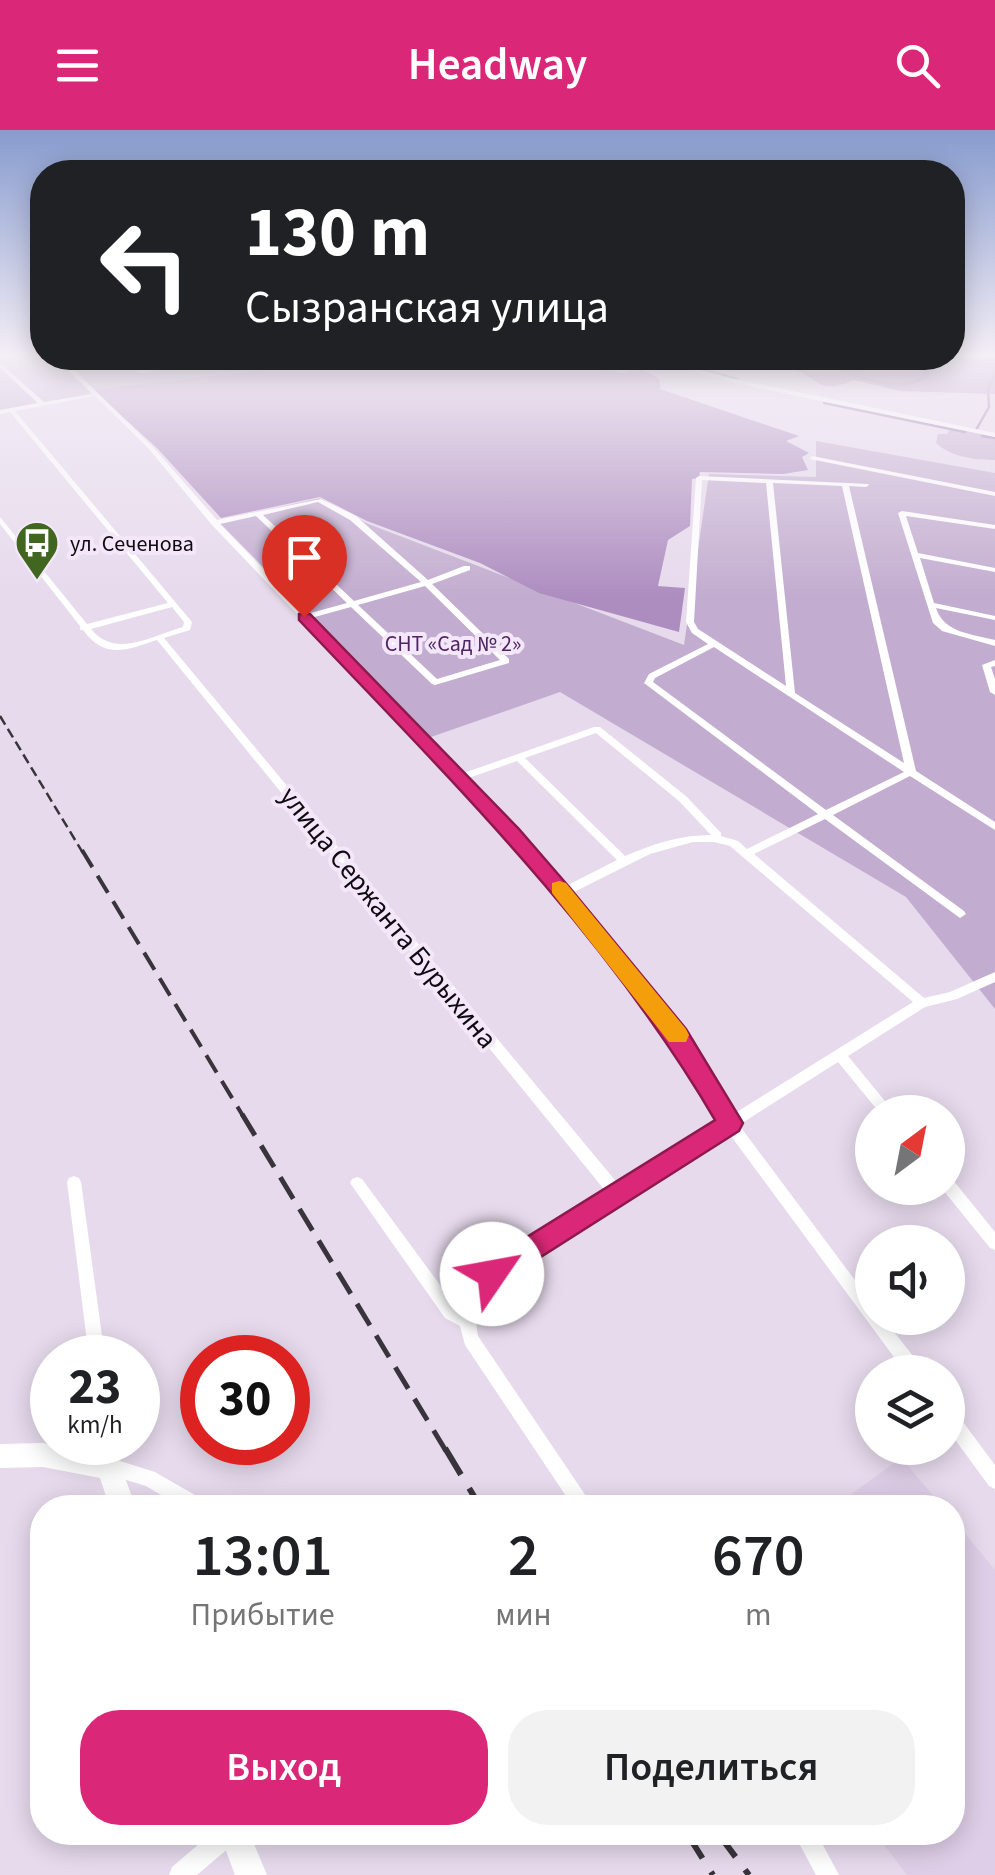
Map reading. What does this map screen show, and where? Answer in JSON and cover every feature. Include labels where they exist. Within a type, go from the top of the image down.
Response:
[{"type":"street","points":[[0,519],[83,628],[109,648],[121,649],[188,628],[188,622],[31,434]]},
{"type":"street","points":[[137,434],[215,523],[512,834],[562,893],[678,1036],[730,1123],[855,1291]]},
{"type":"street","points":[[812,458],[995,494]]},
{"type":"street","points":[[866,485],[699,478],[690,622],[694,631],[995,827]]},
{"type":"street","points":[[769,481],[791,694]]},
{"type":"street","points":[[844,484],[910,772]]},
{"type":"street","points":[[215,523],[311,501],[329,503],[364,527],[506,660],[435,682],[258,514]]},
{"type":"street","points":[[995,527],[902,513],[936,621],[944,629],[995,642]]},
{"type":"street","points":[[915,555],[995,570]]},
{"type":"street","points":[[304,617],[468,568]]},
{"type":"street","points":[[83,628],[173,604]]},
{"type":"street","points":[[931,605],[995,618]]},
{"type":"street","name":"улица Сержанта Бурыхина","points":[[160,639],[617,1194]]},
{"type":"street","points":[[714,644],[652,676],[648,682],[960,914]]},
{"type":"street","points":[[995,664],[986,665],[995,692]]},
{"type":"street","points":[[457,779],[597,729],[682,800],[717,836],[734,843],[922,1002]]},
{"type":"street","points":[[518,758],[624,861]]},
{"type":"street","points":[[746,853],[910,772]]},
{"type":"street","points":[[562,893],[624,861],[692,837],[717,836]]},
{"type":"street","points":[[576,1495],[471,1339],[466,1320],[468,1305],[478,1288],[492,1274],[922,1002],[953,996],[995,977]]},
{"type":"street","points":[[838,1054],[873,1095]]},
{"type":"street","points":[[74,1182],[93,1335]]},
{"type":"street","points":[[356,1183],[452,1313],[466,1320]]},
{"type":"street","points":[[964,1205],[995,1243]]},
{"type":"street","points":[[965,1439],[995,1480]]},
{"type":"street","points":[[0,1456],[30,1455]]},
{"type":"street","points":[[111,1465],[119,1495]]},
{"type":"street","points":[[126,1465],[179,1495]]},
{"type":"street","points":[[180,1875],[216,1845]]},
{"type":"street","points":[[238,1845],[251,1875]]},
{"type":"street","points":[[811,1845],[828,1875]]},
{"type":"shaded area","points":[[142,434],[794,434],[799,436],[786,441],[809,453],[802,457],[808,470],[783,474],[700,472],[699,478],[692,479],[690,526],[668,540],[658,586],[685,588],[679,632],[539,593],[480,563],[367,521],[320,497],[221,518]]},
{"type":"shaded area","points":[[891,1465],[907,1465],[933,1495],[850,1495]]},
{"type":"shaded area","points":[[965,1534],[995,1570],[995,1875],[907,1875],[884,1845],[965,1845]]},
{"type":"green space","points":[[938,434],[985,434],[995,438],[995,460],[964,457],[936,443]]},
{"type":"green space","name":"СНТ «Сад № 2»","points":[[816,441],[995,473],[995,1009],[906,897],[560,692],[431,737],[218,521],[320,498],[366,523],[684,645],[709,474],[816,477]]},
{"type":"waterway","points":[[982,436],[995,438]]},
{"type":"railway","points":[[0,716],[83,853]]},
{"type":"railway","points":[[82,850],[243,1116]]},
{"type":"railway","points":[[242,1114],[446,1451]]},
{"type":"railway","points":[[445,1448],[473,1495]]},
{"type":"railway","points":[[694,1845],[713,1875]]},
{"type":"railway","points":[[727,1845],[749,1875]]},
{"type":"slow traffic","points":[[559,888],[678,1035]]},
{"type":"place","name":"ул. Сеченова","points":[[37,581]]},
{"type":"route","points":[[304,617],[512,834],[562,893],[678,1036],[730,1123],[492,1274]]}]
